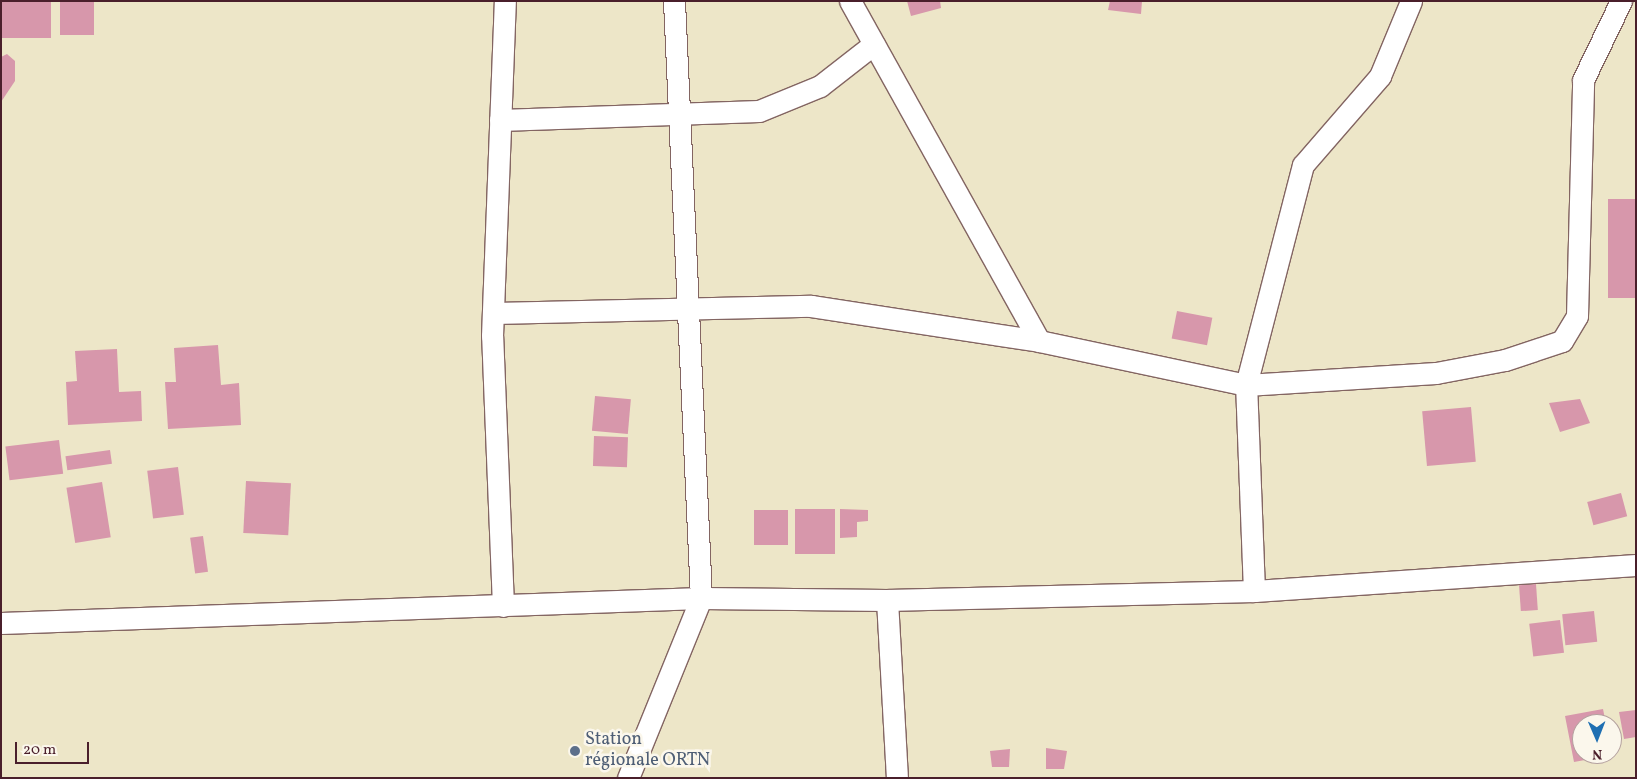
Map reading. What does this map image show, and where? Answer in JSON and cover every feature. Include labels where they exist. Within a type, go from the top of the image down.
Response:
[{"type":"street","points":[[503,606],[494,313],[504,1]]},
{"type":"street","points":[[628,778],[701,598],[674,1]]},
{"type":"street","points":[[850,1],[1039,341]]},
{"type":"street","points":[[1254,591],[1246,385],[1303,166],[1380,76],[1412,1]]},
{"type":"street","points":[[494,313],[811,306],[1039,341],[1246,385],[1436,373],[1505,360],[1562,341],[1577,316],[1583,80],[1621,1]]},
{"type":"street","points":[[500,120],[759,112],[820,86],[874,44]]},
{"type":"street","points":[[1,623],[701,598],[887,600],[1254,591],[1636,565]]},
{"type":"street","points":[[887,600],[896,778]]},
{"type":"building","points":[[1,1],[51,1],[51,38],[1,38]]},
{"type":"building","points":[[60,1],[94,1],[94,35],[60,35]]},
{"type":"building","points":[[907,1],[940,1],[941,8],[911,16]]},
{"type":"building","points":[[1110,1],[1142,1],[1141,14],[1108,10]]},
{"type":"building","points":[[7,54],[15,61],[15,81],[1,102],[1,57]]},
{"type":"building","points":[[1608,199],[1636,199],[1636,298],[1608,298]]},
{"type":"building","points":[[1177,311],[1212,318],[1207,345],[1172,338]]},
{"type":"building","points":[[218,345],[221,385],[239,383],[241,425],[168,429],[165,382],[176,382],[174,348]]},
{"type":"building","points":[[117,349],[119,392],[141,391],[142,421],[68,425],[66,382],[77,381],[75,351]]},
{"type":"building","points":[[595,396],[631,399],[628,434],[592,431]]},
{"type":"building","points":[[1580,399],[1590,423],[1560,432],[1549,403]]},
{"type":"building","points":[[1471,407],[1476,462],[1427,466],[1422,411]]},
{"type":"building","points":[[594,436],[628,437],[627,467],[593,466]]},
{"type":"building","points":[[59,440],[63,474],[10,480],[5,447]]},
{"type":"building","points":[[110,450],[112,464],[67,470],[65,456]]},
{"type":"building","points":[[178,467],[184,515],[153,518],[147,471]]},
{"type":"building","points":[[246,481],[291,483],[288,535],[243,533]]},
{"type":"building","points":[[102,482],[111,537],[75,543],[66,488]]},
{"type":"building","points":[[1621,493],[1627,516],[1593,525],[1587,502]]},
{"type":"building","points":[[795,509],[835,509],[835,554],[795,554]]},
{"type":"building","points":[[840,509],[868,510],[868,521],[857,522],[857,537],[840,538]]},
{"type":"building","points":[[754,510],[788,510],[788,545],[754,545]]},
{"type":"building","points":[[203,536],[208,572],[195,573],[190,538]]},
{"type":"building","points":[[1536,584],[1538,610],[1521,611],[1519,585]]},
{"type":"building","points":[[1594,611],[1597,642],[1565,645],[1562,614]]},
{"type":"building","points":[[1560,620],[1564,653],[1533,657],[1529,624]]},
{"type":"building","points":[[1603,709],[1604,714],[1576,714]]},
{"type":"building","points":[[1636,710],[1636,737],[1624,739],[1622,714],[1619,712]]},
{"type":"building","points":[[1572,715],[1572,752],[1565,716]]},
{"type":"building","points":[[1046,748],[1067,751],[1064,769],[1046,769]]},
{"type":"building","points":[[1010,749],[1009,767],[992,767],[990,751]]},
{"type":"place","name":"Station régionale ORTN","points":[[575,751]]}]
